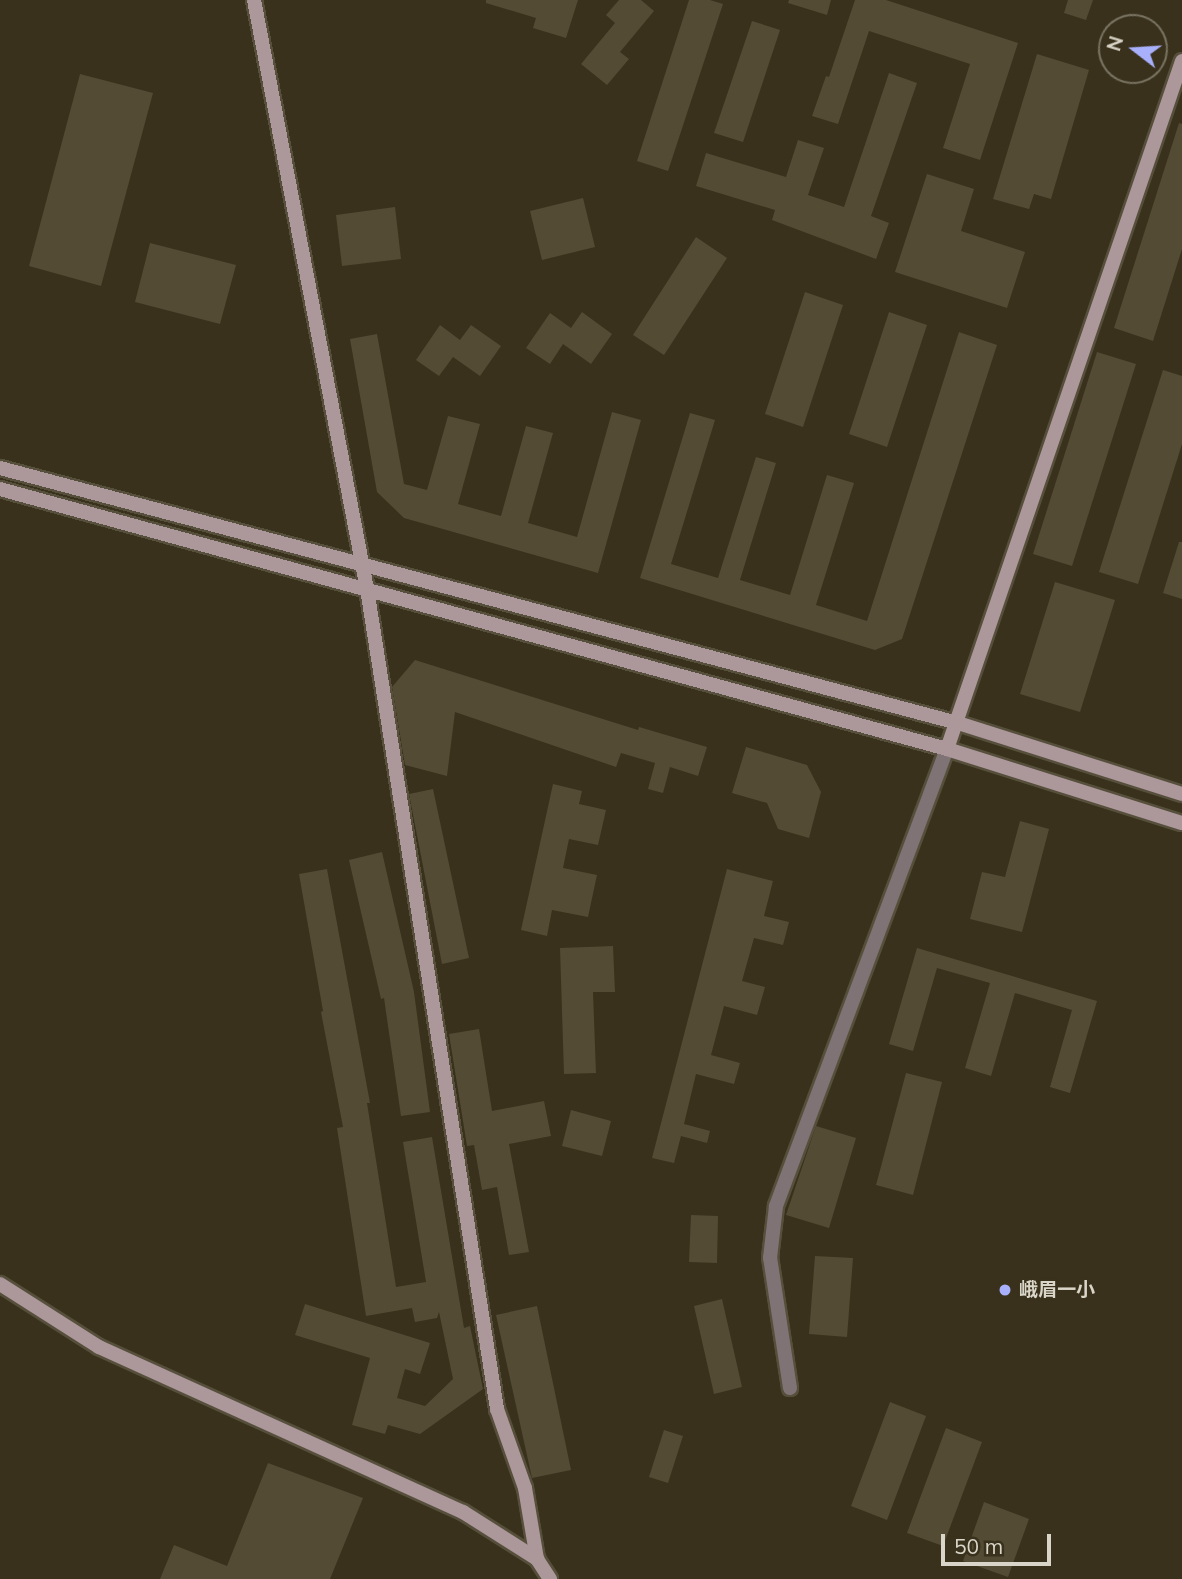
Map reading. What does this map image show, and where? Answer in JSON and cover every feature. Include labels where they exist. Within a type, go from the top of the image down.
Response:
[{"type":"main road","points":[[254,0],[367,589],[497,1409],[524,1488],[537,1559],[550,1579]]},
{"type":"main road","points":[[947,749],[1182,61]]},
{"type":"main road","points":[[0,468],[958,723],[1182,794]]},
{"type":"main road","points":[[0,489],[947,749],[1182,823]]},
{"type":"main road","points":[[0,1284],[99,1346],[463,1512],[537,1559]]},
{"type":"street","points":[[790,1388],[770,1258],[776,1206],[947,749]]},
{"type":"building","points":[[486,0],[578,0],[566,38],[533,28],[536,18],[486,3]]},
{"type":"building","points":[[619,0],[641,0],[654,11],[620,52],[629,59],[607,85],[581,64],[615,23],[606,15]]},
{"type":"building","points":[[689,0],[710,0],[723,4],[668,171],[637,161]]},
{"type":"building","points":[[789,0],[831,0],[827,15],[788,3]]},
{"type":"building","points":[[855,0],[886,0],[1018,43],[980,160],[943,148],[970,64],[869,31],[838,124],[812,116],[826,76],[829,77]]},
{"type":"building","points":[[1068,0],[1093,0],[1086,20],[1064,13]]},
{"type":"building","points":[[752,21],[780,30],[743,142],[714,133]]},
{"type":"building","points":[[1037,54],[1089,70],[1051,199],[1034,194],[1029,209],[993,199]]},
{"type":"building","points":[[889,73],[917,83],[871,216],[889,223],[876,259],[772,220],[775,210],[696,186],[706,153],[786,177],[798,140],[824,148],[808,195],[844,207]]},
{"type":"building","points":[[80,74],[153,93],[101,286],[29,266]]},
{"type":"building","points":[[1179,123],[1182,124],[1182,249],[1153,341],[1114,328]]},
{"type":"building","points":[[927,174],[974,189],[961,231],[1025,252],[1007,308],[895,272]]},
{"type":"building","points":[[583,198],[595,247],[542,260],[530,211]]},
{"type":"building","points":[[395,207],[401,259],[342,266],[336,215]]},
{"type":"building","points":[[696,237],[727,258],[664,355],[633,335]]},
{"type":"building","points":[[150,243],[236,265],[220,324],[135,302]]},
{"type":"building","points":[[805,292],[843,305],[803,427],[765,414]]},
{"type":"building","points":[[582,312],[612,334],[591,364],[563,344],[550,364],[526,348],[550,313],[571,328]]},
{"type":"building","points":[[889,312],[927,325],[887,447],[849,434]]},
{"type":"building","points":[[440,325],[460,340],[471,325],[501,346],[480,376],[453,357],[439,376],[416,360]]},
{"type":"building","points":[[959,332],[997,345],[902,639],[875,650],[640,578],[690,413],[715,420],[671,564],[718,578],[756,457],[776,463],[740,580],[790,595],[827,475],[854,483],[816,605],[867,621]]},
{"type":"building","points":[[377,334],[404,484],[427,490],[448,416],[480,424],[458,504],[501,516],[526,426],[553,433],[528,523],[577,537],[612,412],[641,420],[598,573],[404,518],[377,492],[350,339]]},
{"type":"building","points":[[1097,352],[1136,364],[1072,566],[1033,554]]},
{"type":"building","points":[[1163,370],[1182,376],[1182,444],[1138,584],[1099,572]]},
{"type":"building","points":[[1179,542],[1182,542],[1182,599],[1163,593]]},
{"type":"building","points":[[1055,582],[1115,600],[1080,712],[1020,694]]},
{"type":"building","points":[[415,660],[638,730],[639,727],[707,747],[698,776],[670,767],[663,793],[648,789],[655,763],[621,753],[616,767],[455,712],[447,776],[405,765],[392,687]]},
{"type":"building","points":[[746,747],[807,765],[821,792],[809,838],[778,829],[767,803],[732,793]]},
{"type":"building","points":[[553,784],[582,791],[579,804],[606,810],[598,845],[569,839],[563,868],[597,875],[588,917],[552,910],[547,936],[521,930]]},
{"type":"building","points":[[433,789],[469,958],[442,964],[409,794]]},
{"type":"building","points":[[1020,821],[1049,829],[1022,932],[970,919],[982,872],[1005,877]]},
{"type":"building","points":[[382,852],[414,992],[430,1112],[401,1116],[384,998],[381,999],[349,860]]},
{"type":"building","points":[[327,869],[370,1103],[367,1103],[396,1287],[426,1282],[403,1142],[432,1137],[464,1328],[470,1326],[483,1389],[420,1434],[388,1425],[385,1434],[352,1425],[370,1358],[295,1335],[305,1304],[430,1343],[420,1374],[405,1369],[397,1398],[425,1406],[453,1379],[439,1312],[437,1318],[415,1322],[412,1308],[366,1316],[337,1128],[343,1127],[299,874]]},
{"type":"building","points":[[727,869],[773,881],[764,916],[789,922],[783,945],[754,938],[742,981],[765,987],[757,1015],[724,1006],[711,1055],[740,1063],[734,1084],[696,1074],[684,1124],[710,1131],[707,1143],[681,1136],[674,1163],[652,1158]]},
{"type":"building","points":[[613,946],[615,992],[593,992],[596,1073],[564,1074],[560,948]]},
{"type":"building","points":[[917,948],[1097,1001],[1070,1093],[1050,1087],[1072,1010],[1015,993],[991,1076],[965,1068],[990,983],[937,968],[913,1051],[889,1044]]},
{"type":"building","points":[[479,1029],[492,1111],[544,1101],[551,1136],[509,1144],[529,1252],[509,1255],[497,1187],[482,1190],[474,1145],[467,1146],[449,1034]]},
{"type":"building","points":[[906,1073],[942,1082],[913,1195],[876,1185]]},
{"type":"building","points":[[571,1110],[611,1121],[602,1156],[562,1146]]},
{"type":"building","points":[[816,1126],[856,1138],[829,1228],[786,1215]]},
{"type":"building","points":[[691,1215],[718,1216],[717,1263],[689,1262]]},
{"type":"building","points":[[815,1256],[853,1258],[847,1337],[809,1334]]},
{"type":"building","points":[[722,1299],[742,1387],[714,1394],[694,1306]]},
{"type":"building","points":[[537,1306],[571,1470],[532,1478],[496,1315]]},
{"type":"building","points":[[890,1402],[926,1416],[887,1520],[851,1506]]},
{"type":"building","points":[[946,1428],[982,1442],[943,1546],[907,1533]]},
{"type":"building","points":[[664,1430],[683,1436],[668,1483],[649,1477]]},
{"type":"building","points":[[268,1463],[363,1498],[330,1579],[160,1579],[174,1545],[227,1566]]},
{"type":"building","points":[[984,1502],[1029,1519],[1008,1577],[963,1561]]},
{"type":"place","name":"峨眉一小","points":[[1005,1290]]}]
